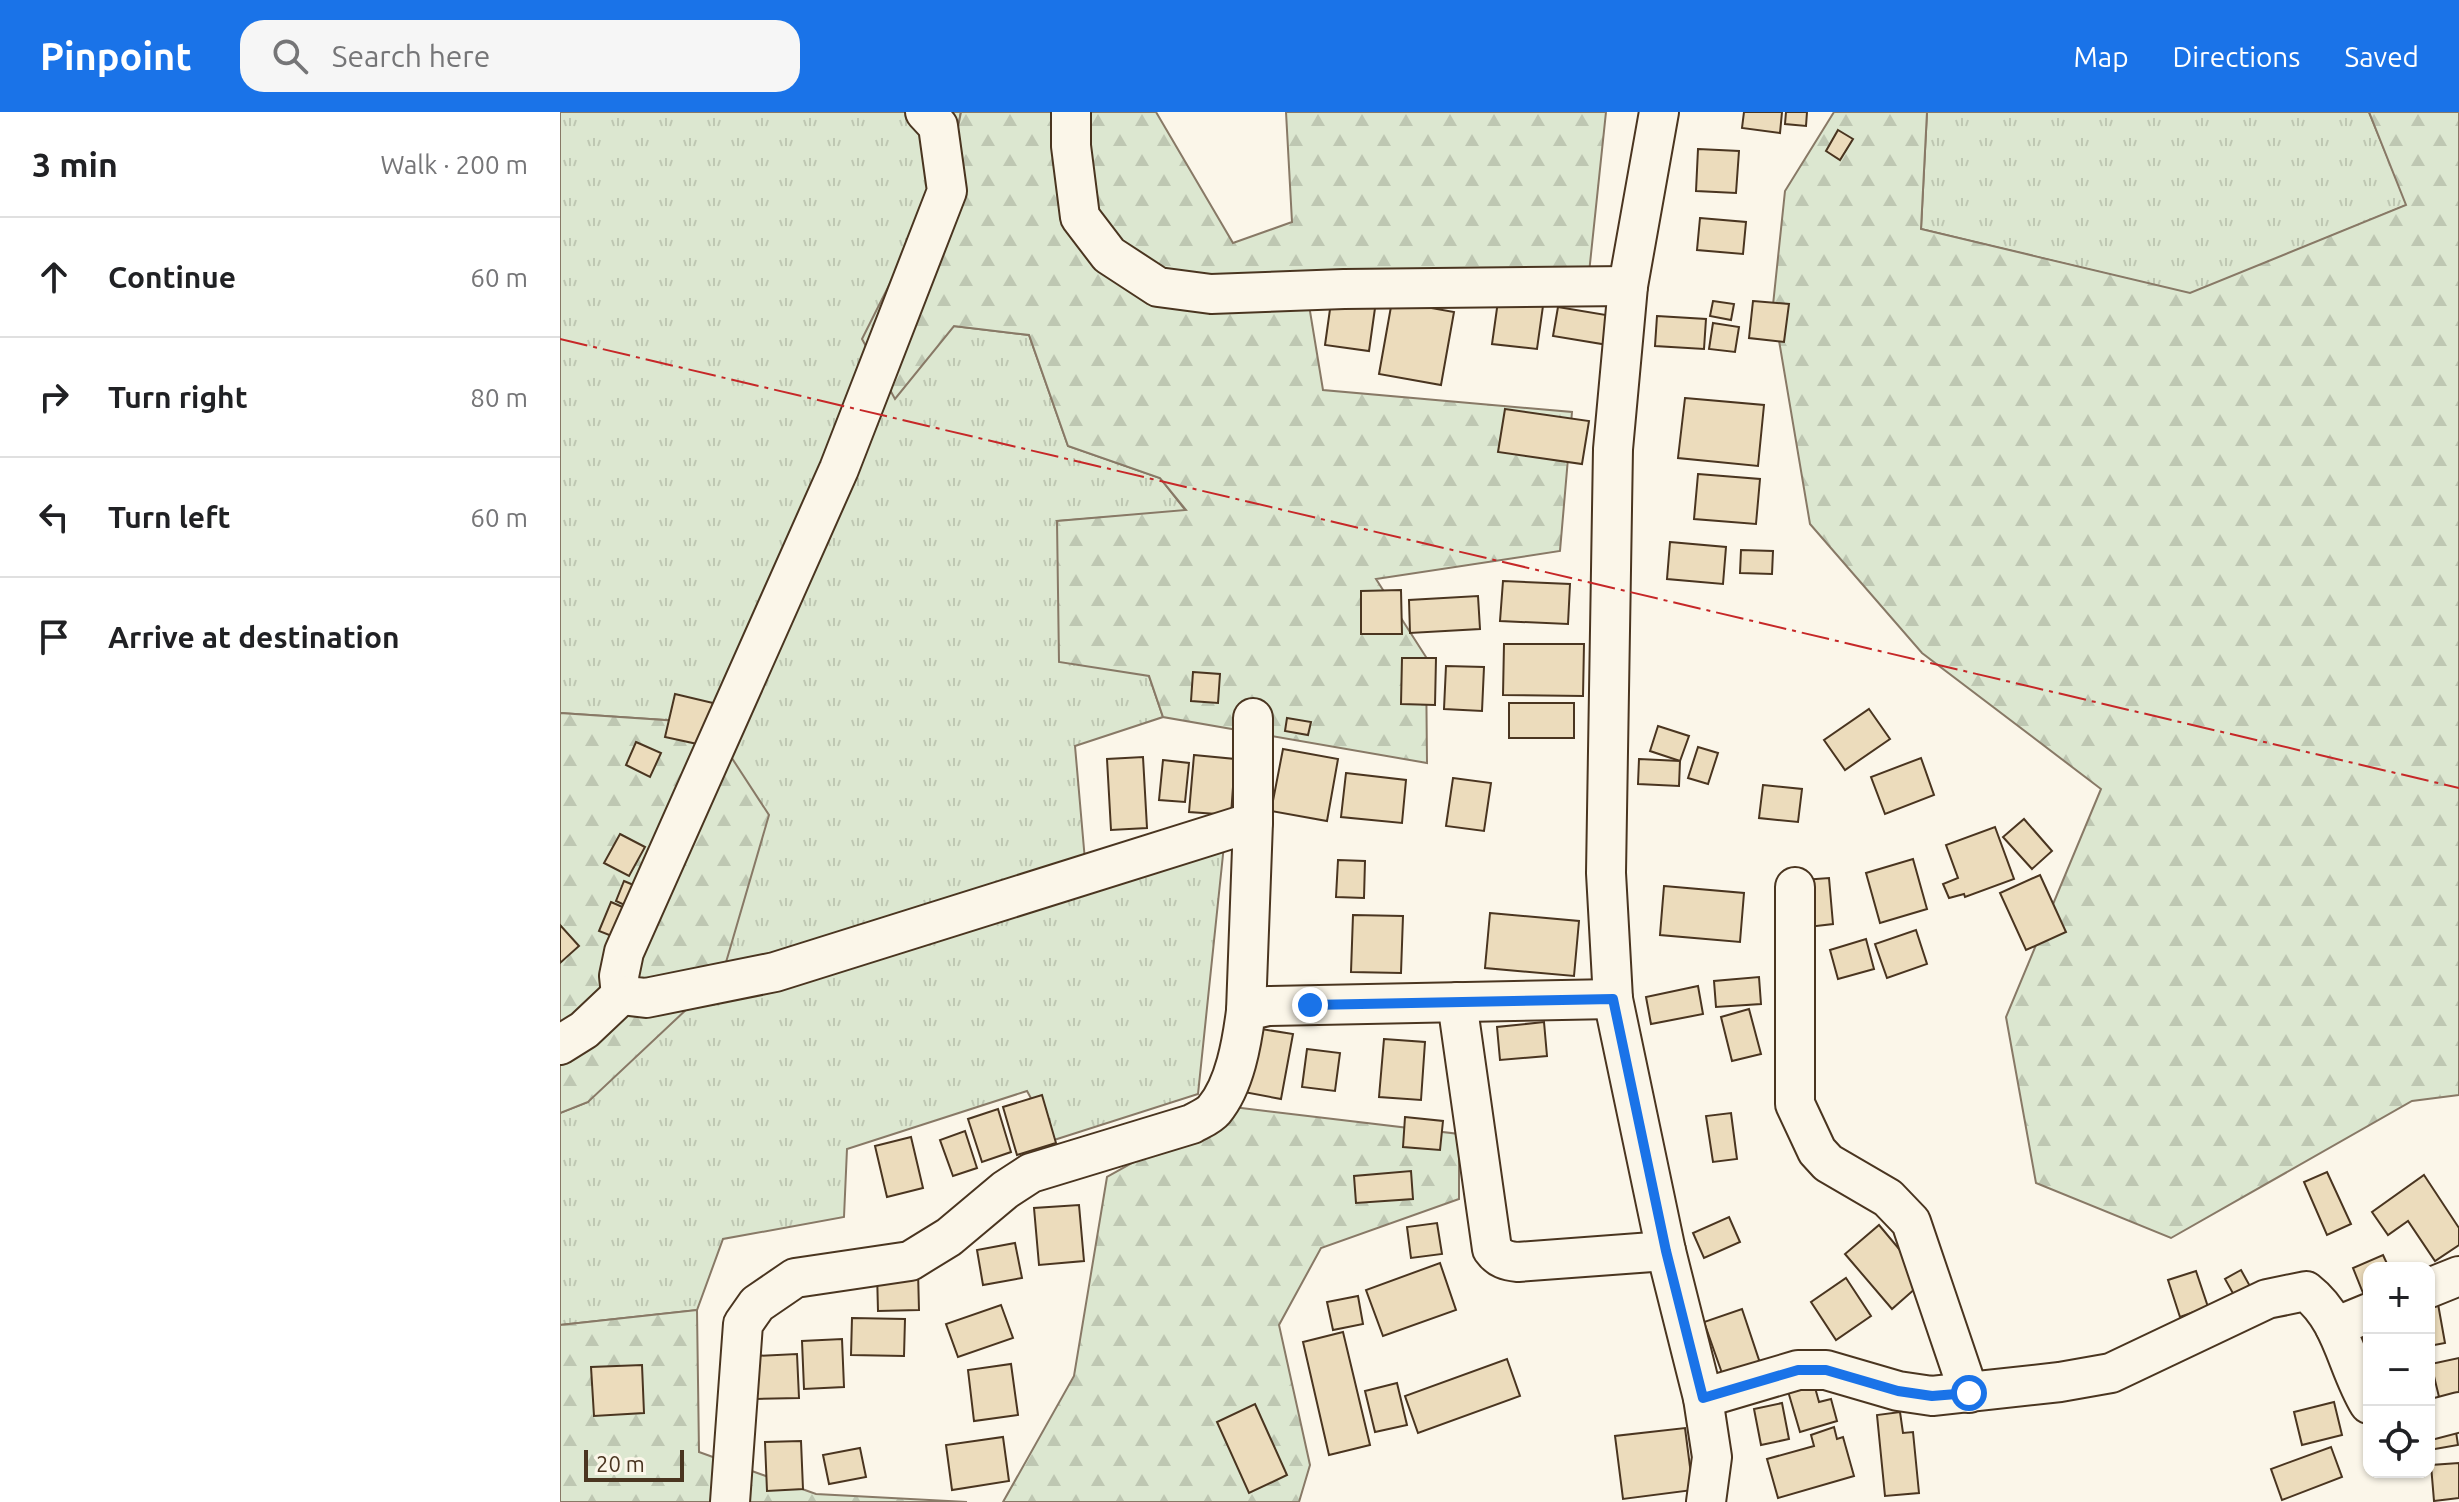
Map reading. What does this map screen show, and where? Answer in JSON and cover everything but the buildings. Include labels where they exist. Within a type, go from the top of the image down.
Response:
[{"type":"street","points":[[621,995],[619,976],[635,924],[839,469],[947,191],[938,126],[925,112]]},
{"type":"street","points":[[1071,112],[1071,146],[1080,217],[1109,255],[1158,287],[1211,294],[1344,289],[1628,286]]},
{"type":"street","points":[[1659,112],[1628,286],[1613,449],[1606,873],[1613,999],[1666,1251],[1703,1398],[1712,1457],[1706,1502]]},
{"type":"street","points":[[730,1502],[743,1324],[757,1304],[795,1278],[910,1261],[949,1237],[1005,1190],[1031,1173],[1192,1124],[1214,1111],[1241,1053],[1246,1011],[1253,822],[1253,718]]},
{"type":"street","points":[[621,995],[646,998],[775,972],[1253,822]]},
{"type":"street","points":[[1795,887],[1795,1104],[1817,1151],[1828,1163],[1888,1198],[1911,1222],[1969,1393]]},
{"type":"street","points":[[560,1045],[584,1030],[621,995]]},
{"type":"street","points":[[1246,1011],[1268,1006],[1613,999]]},
{"type":"street","points":[[1457,1002],[1492,1249],[1496,1254],[1506,1261],[1518,1262],[1666,1251]]},
{"type":"street","points":[[2435,1286],[2459,1276]]},
{"type":"street","points":[[1703,1398],[1798,1370],[1826,1370],[1898,1391],[1932,1396],[2060,1382],[2111,1373],[2267,1299],[2306,1291],[2352,1320],[2363,1374]]},
{"type":"street","points":[[2435,1418],[2459,1412]]},
{"type":"green space","points":[[560,112],[961,112],[951,162],[954,326],[1029,335],[1068,446],[1160,478],[1186,511],[1057,521],[1149,676],[1163,717],[1075,746],[1086,872],[1226,826],[1198,1094],[1054,1140],[1027,1091],[847,1149],[844,1217],[723,1239],[697,1310],[560,1325],[560,1113],[588,1102],[709,723],[560,713]]},
{"type":"green space","points":[[961,112],[1156,112],[1233,243],[1292,222],[1286,112],[1606,112],[1589,273],[1305,281],[1323,390],[1572,412],[1560,551],[1376,579],[1426,657],[1427,763],[1163,717],[1149,676],[1059,662],[1057,521],[1186,510],[1160,478],[1068,446],[1029,335],[954,326],[895,399],[862,339],[951,162]]},
{"type":"green space","points":[[1834,112],[1927,112],[1921,229],[2190,293],[2406,205],[2369,112],[2459,112],[2459,1095],[2412,1101],[2171,1238],[2036,1183],[2006,1017],[2101,789],[1922,653],[1810,524],[1773,305],[1785,191]]},
{"type":"green space","points":[[1927,112],[2369,112],[2407,205],[2190,294],[1921,229]]},
{"type":"green space","points":[[560,713],[709,723],[769,815],[722,976],[588,1102],[560,1113]]},
{"type":"green space","points":[[1233,1107],[1459,1134],[1459,1199],[1321,1248],[1279,1325],[1310,1465],[1299,1502],[1003,1502],[1074,1376],[1107,1177]]},
{"type":"green space","points":[[697,1310],[699,1452],[816,1494],[967,1502],[560,1502],[560,1325]]},
{"type":"power","points":[[560,339],[2459,788]]},
{"type":"route","points":[[1310,1005],[1613,999],[1666,1251],[1703,1398],[1798,1370],[1826,1370],[1898,1391],[1932,1396],[1969,1393]]}]
